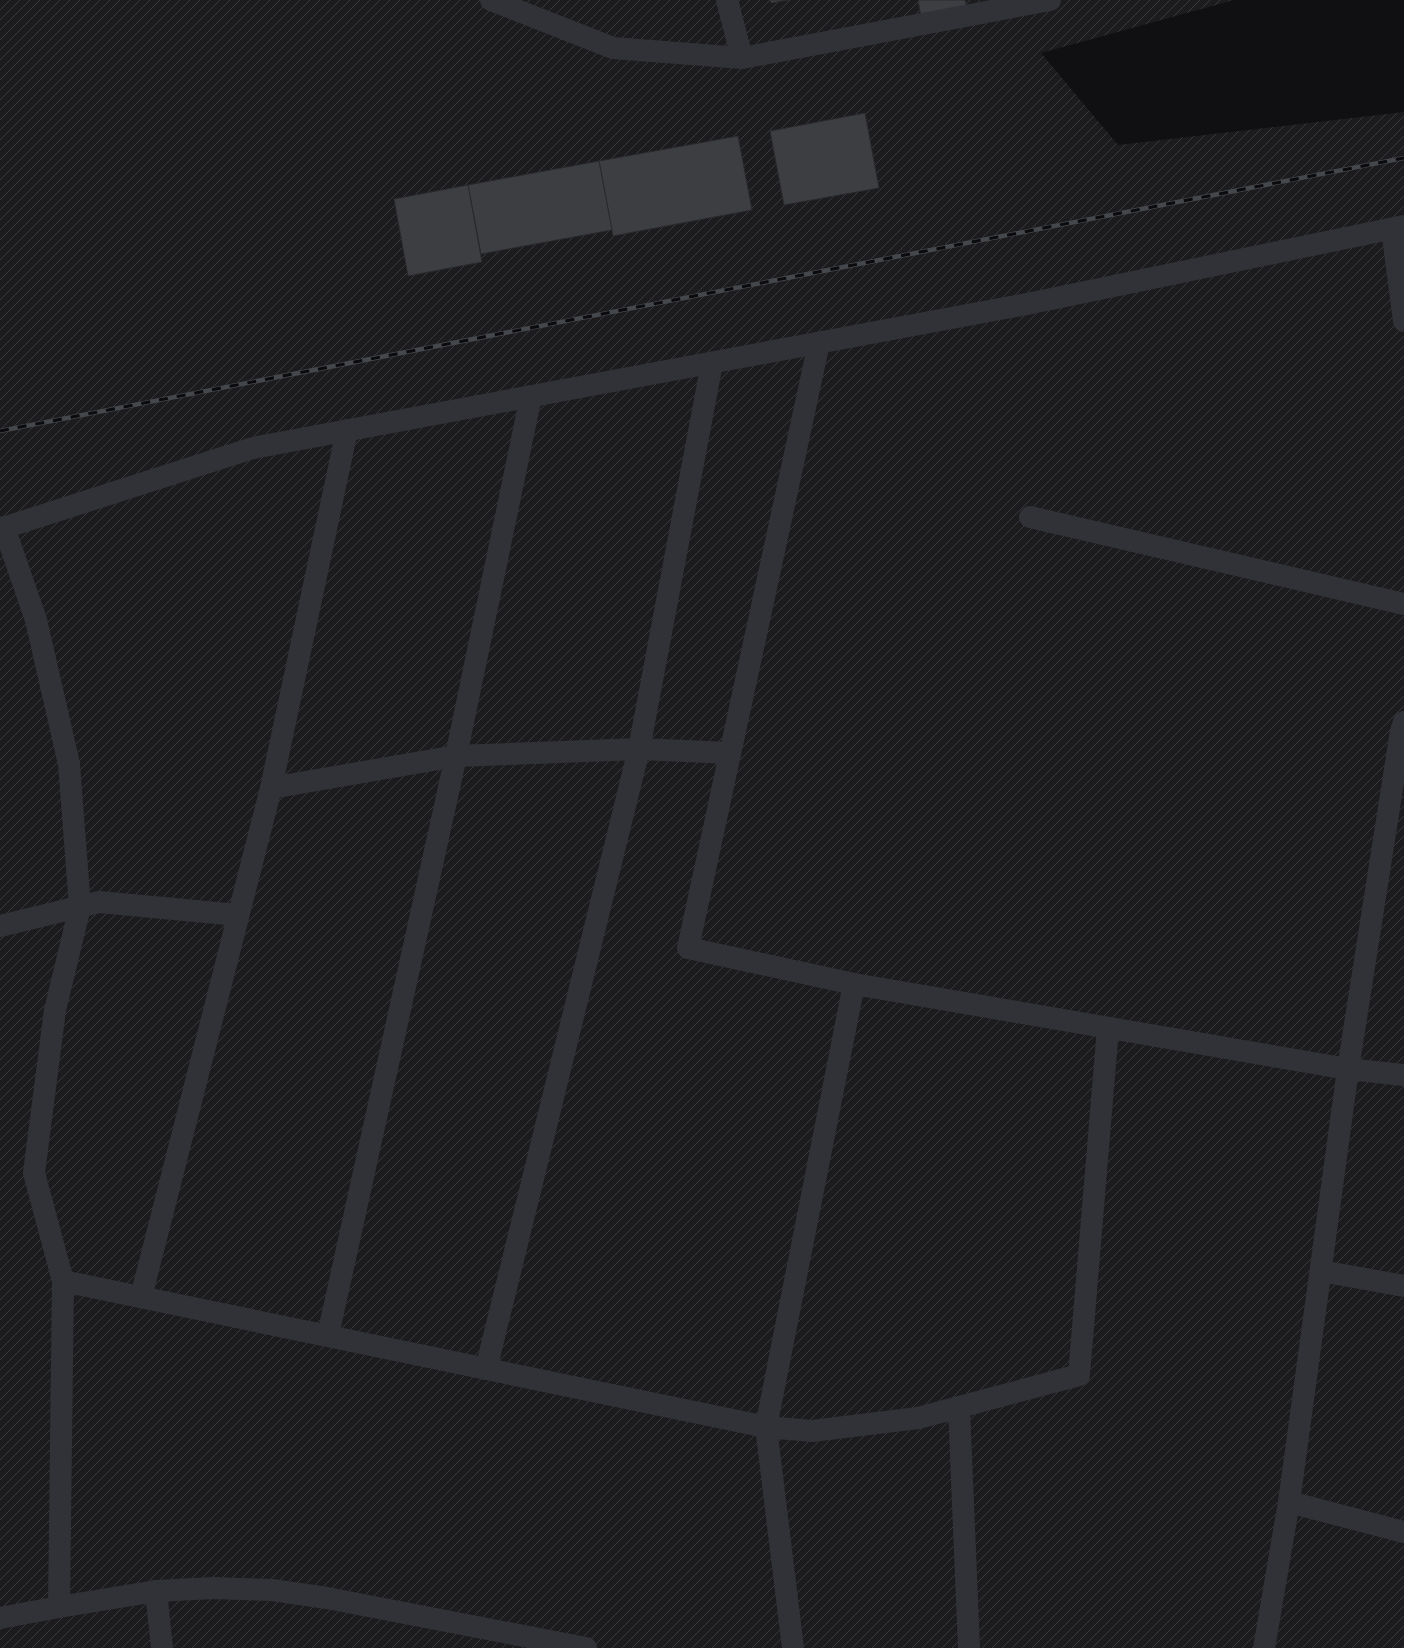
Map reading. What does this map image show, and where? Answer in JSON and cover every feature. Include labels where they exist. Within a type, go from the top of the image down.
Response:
[{"type":"street","points":[[491,0],[614,48],[742,58],[1050,0]]},
{"type":"street","points":[[727,0],[742,58]]},
{"type":"street","points":[[59,1607],[63,1281],[34,1173],[55,1010],[80,907],[69,764],[36,620],[2,528],[253,448],[1032,303],[1398,228],[1404,321]]},
{"type":"street","points":[[819,343],[688,948],[854,984],[1348,1069],[1404,1075]]},
{"type":"street","points":[[486,1369],[639,749],[712,362]]},
{"type":"street","points":[[328,1335],[456,756],[531,396]]},
{"type":"street","points":[[141,1297],[271,788],[347,430]]},
{"type":"street","points":[[1030,517],[1404,604]]},
{"type":"street","points":[[1264,1648],[1289,1502],[1348,1069],[1400,756],[1404,722]]},
{"type":"street","points":[[271,788],[456,756],[639,749],[730,753]]},
{"type":"street","points":[[0,926],[99,902],[238,915]]},
{"type":"street","points":[[793,1648],[766,1427],[854,984]]},
{"type":"street","points":[[63,1281],[766,1427],[812,1431],[918,1418],[1079,1375],[1108,1028]]},
{"type":"street","points":[[1321,1270],[1404,1286]]},
{"type":"street","points":[[958,1407],[969,1648]]},
{"type":"street","points":[[1289,1502],[1404,1532]]},
{"type":"street","points":[[0,1618],[156,1591],[213,1588],[272,1590],[326,1598],[586,1648]]},
{"type":"street","points":[[156,1591],[162,1648]]},
{"type":"shaded area","points":[[0,0],[1234,0],[1041,53],[1118,145],[1404,112],[1404,1648],[0,1648]]},
{"type":"building","points":[[770,0],[789,0],[771,3]]},
{"type":"building","points":[[918,0],[965,0],[967,9],[921,17]]},
{"type":"building","points":[[865,113],[879,188],[784,205],[770,131]]},
{"type":"building","points":[[738,136],[752,210],[613,236],[599,161]]},
{"type":"building","points":[[599,161],[612,230],[481,254],[468,185]]},
{"type":"building","points":[[468,185],[482,262],[408,276],[394,199]]},
{"type":"railway","points":[[0,431],[1404,158]]}]
